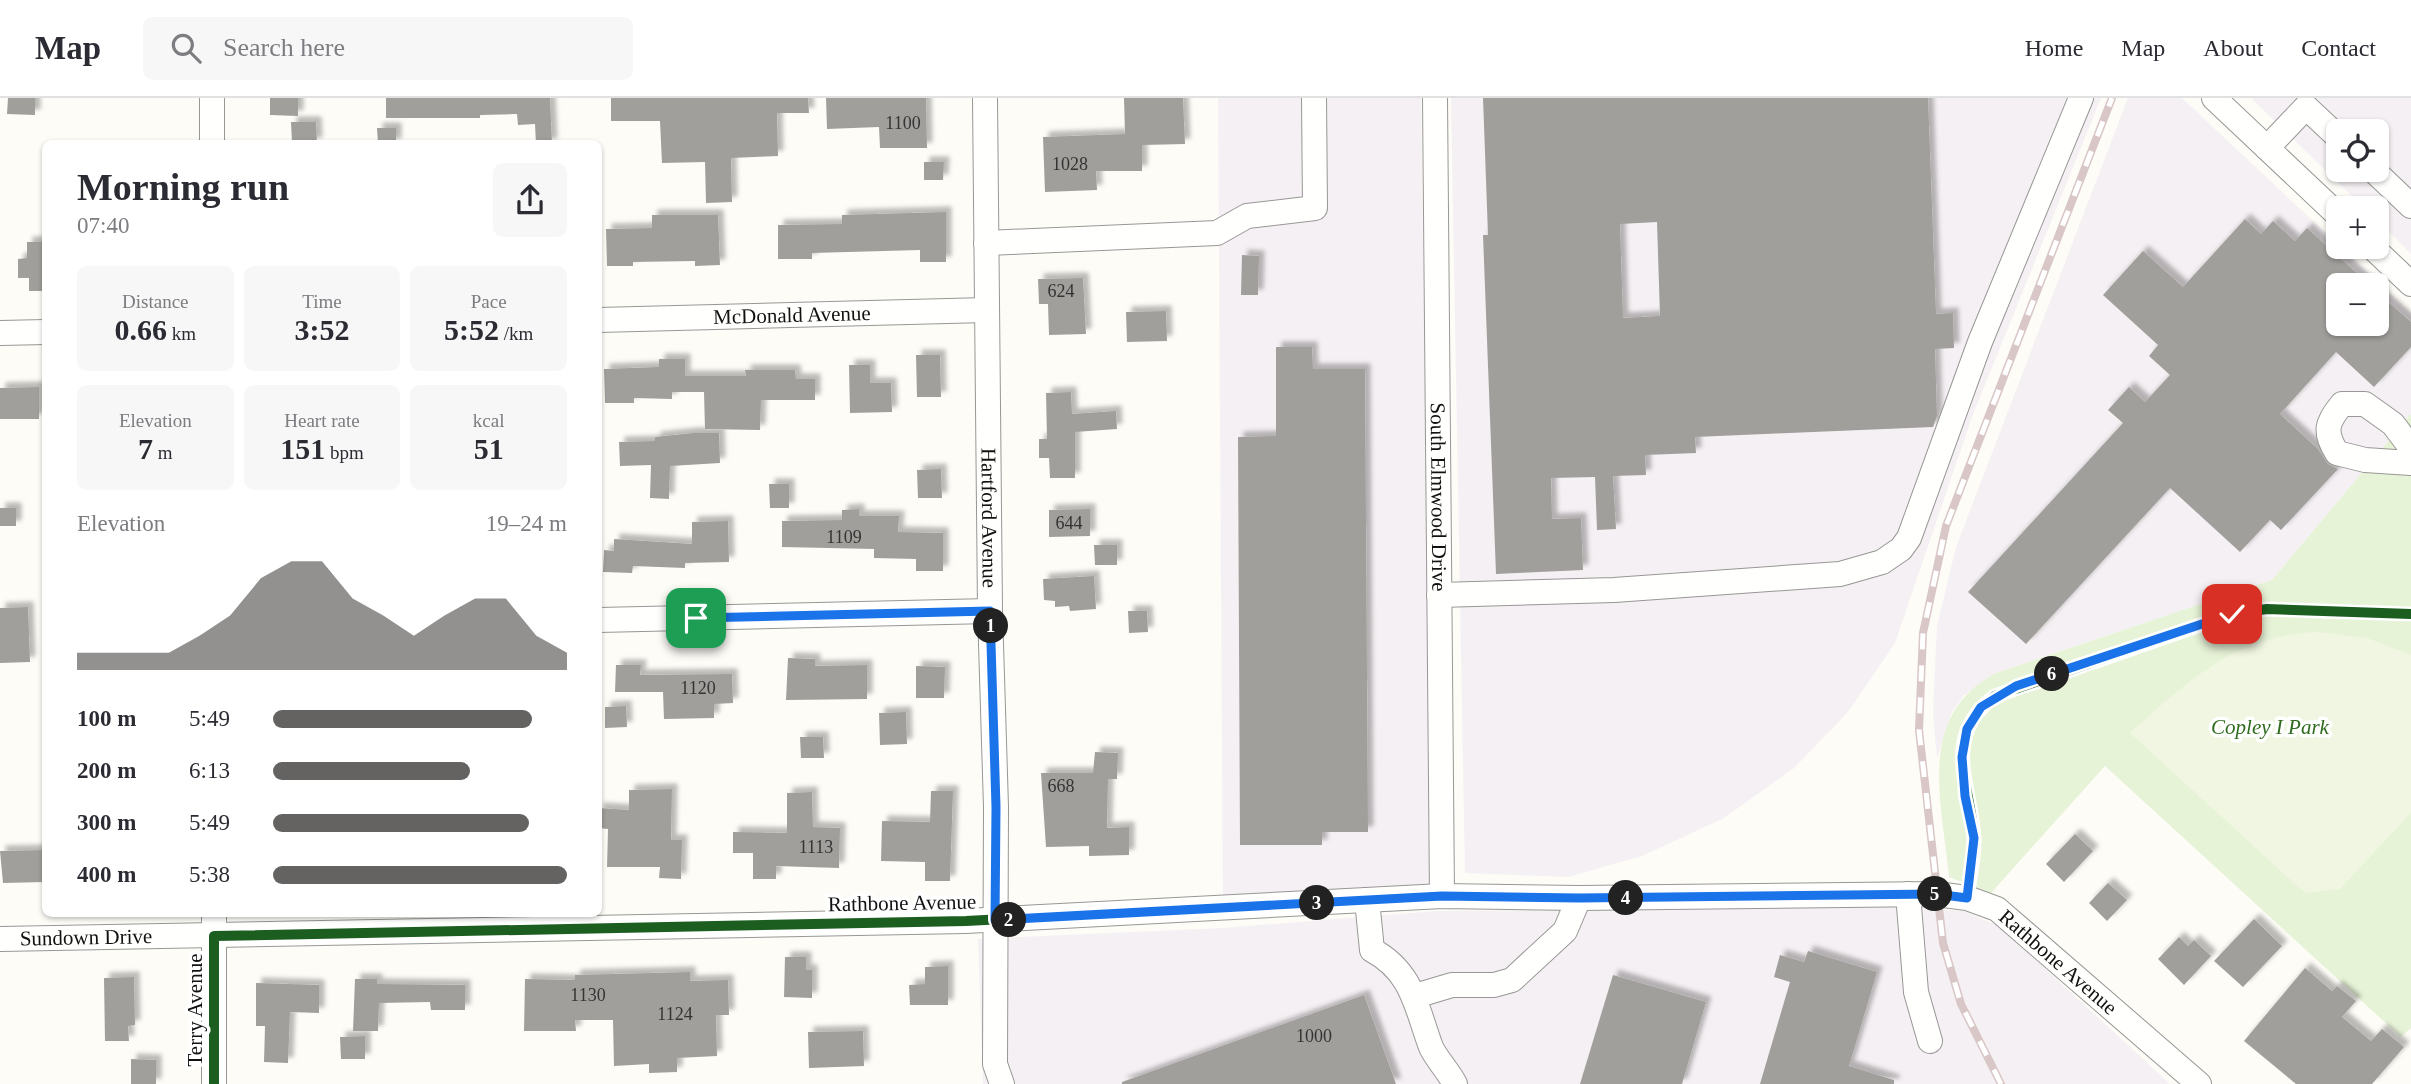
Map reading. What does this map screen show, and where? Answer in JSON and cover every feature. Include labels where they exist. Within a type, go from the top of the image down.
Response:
[{"type":"street","points":[[212,98],[212,140]]},
{"type":"street","name":"Hartford Avenue","points":[[985,98],[998,1074]]},
{"type":"street","points":[[986,243],[1217,233],[1247,216],[1315,208],[1314,98]]},
{"type":"street","name":"South Elmwood Drive","points":[[1435,98],[1442,896]]},
{"type":"street","points":[[1439,595],[1614,590],[1840,574],[1882,562],[1901,549],[1909,538],[1980,342],[2026,228],[2062,150],[2081,98]]},
{"type":"street","points":[[2214,98],[2326,204]]},
{"type":"street","points":[[2267,148],[2305,107],[2326,126]]},
{"type":"street","points":[[2386,182],[2411,206]]},
{"type":"street","points":[[2385,259],[2411,284]]},
{"type":"street","name":"McDonald Avenue","points":[[602,320],[986,310]]},
{"type":"street","points":[[0,333],[42,332]]},
{"type":"street","points":[[2411,448],[2393,424],[2365,404],[2342,404],[2328,420],[2327,436],[2337,453],[2365,460],[2411,463]]},
{"type":"street","points":[[602,620],[990,611]]},
{"type":"street","points":[[1908,894],[1916,992],[1930,1041]]},
{"type":"street","name":"Rathbone Avenue","points":[[214,925],[995,920],[1442,896],[1579,898],[1908,894],[1967,898],[1997,909],[2199,1084]]},
{"type":"street","points":[[1415,996],[1452,985],[1494,985],[1512,980],[1565,931],[1579,898]]},
{"type":"street","points":[[1367,900],[1372,950],[1384,956],[1412,988],[1433,1051],[1444,1062],[1455,1084]]},
{"type":"street","name":"Sundown Drive","points":[[0,939],[214,925]]},
{"type":"street","name":"Terry Avenue","points":[[214,925],[214,1084]]},
{"type":"shaded area","points":[[1218,98],[1421,98],[1432,890],[1223,898]]},
{"type":"shaded area","points":[[1451,98],[2101,98],[1972,417],[1895,643],[1848,712],[1794,768],[1724,818],[1642,856],[1568,877],[1465,873]]},
{"type":"shaded area","points":[[2128,98],[2182,98],[2326,233],[2326,259],[2353,259],[2368,273],[2326,273],[2326,336],[2389,336],[2389,292],[2411,313],[2411,414],[2272,580],[1996,673],[1963,696],[1951,714],[1937,758],[1933,713],[1937,626],[1956,547]]},
{"type":"shaded area","points":[[2251,98],[2411,98],[2411,254],[2389,232],[2389,196],[2352,196],[2337,182],[2389,182],[2389,119],[2326,119],[2326,171]]},
{"type":"shaded area","points":[[1916,907],[1963,911],[1999,926],[2170,1084],[983,1084],[978,939],[1223,928],[1437,911]]},
{"type":"green space","name":"Copley I Park","points":[[2411,414],[2411,1028],[2401,1037],[2105,766],[1991,893],[1949,877],[1939,790],[1940,763],[1944,736],[1954,712],[1970,691],[1996,673],[2272,580]]},
{"type":"green space","points":[[2317,632],[2367,638],[2411,655],[2411,813],[2340,889],[2305,893],[2130,733],[2193,679],[2237,652],[2288,635]]},
{"type":"building","points":[[8,98],[35,98],[35,115],[7,114]]},
{"type":"building","points":[[270,98],[298,98],[298,116],[270,115]]},
{"type":"building","points":[[386,98],[550,98],[552,140],[536,140],[535,124],[518,125],[517,114],[480,115],[480,118],[386,118]]},
{"type":"building","points":[[611,98],[808,98],[809,113],[777,113],[778,156],[731,158],[732,202],[706,203],[705,162],[662,163],[660,121],[611,121]]},
{"type":"building","points":[[826,98],[926,98],[927,148],[880,148],[879,127],[827,129]]},
{"type":"building","points":[[1124,98],[1183,98],[1185,144],[1142,145],[1142,171],[1096,171],[1097,190],[1045,192],[1043,137],[1125,134]]},
{"type":"building","points":[[1483,98],[1928,98],[1936,314],[1953,313],[1954,348],[1935,349],[1937,416],[1933,427],[1695,437],[1696,453],[1645,455],[1646,475],[1613,476],[1616,529],[1597,530],[1595,477],[1551,478],[1552,519],[1581,518],[1583,570],[1496,574],[1483,235],[1488,235]],"holes":[[[1657,222],[1660,316],[1623,318],[1620,224]]]},
{"type":"building","points":[[291,122],[316,122],[317,140],[292,140]]},
{"type":"building","points":[[377,128],[396,128],[396,140],[378,140]]},
{"type":"building","points":[[924,162],[944,162],[943,180],[924,180]]},
{"type":"building","points":[[946,212],[946,262],[920,262],[920,250],[812,253],[812,259],[778,259],[778,225],[842,224],[842,215]]},
{"type":"building","points":[[652,215],[718,215],[720,265],[695,266],[695,261],[633,262],[633,266],[607,266],[606,229],[652,228]]},
{"type":"building","points":[[2245,219],[2261,234],[2273,221],[2295,241],[2307,228],[2326,245],[2326,259],[2341,259],[2357,273],[2326,273],[2326,336],[2389,336],[2389,303],[2411,322],[2411,347],[2374,387],[2336,352],[2280,414],[2318,449],[2328,464],[2338,469],[2281,530],[2270,520],[2240,552],[2170,488],[2026,644],[1968,592],[2123,423],[2108,410],[2129,387],[2145,402],[2170,375],[2149,356],[2158,345],[2103,295],[2143,251],[2183,287]]},
{"type":"building","points":[[27,242],[42,242],[42,291],[29,291],[29,278],[18,278],[18,259],[27,258]]},
{"type":"building","points":[[1242,255],[1259,256],[1258,295],[1241,295]]},
{"type":"building","points":[[1083,278],[1086,334],[1049,335],[1048,304],[1039,304],[1038,279]]},
{"type":"building","points":[[1166,311],[1167,341],[1127,342],[1126,312]]},
{"type":"building","points":[[1276,347],[1312,347],[1313,369],[1365,369],[1368,832],[1322,832],[1322,845],[1240,845],[1238,437],[1276,436]]},
{"type":"building","points":[[916,355],[940,355],[941,397],[917,397]]},
{"type":"building","points":[[659,359],[685,359],[685,376],[746,376],[745,370],[795,370],[796,379],[815,379],[815,400],[761,400],[760,430],[705,429],[704,392],[672,392],[672,399],[634,398],[634,403],[605,403],[604,369],[659,367]]},
{"type":"building","points":[[849,365],[870,365],[870,383],[891,383],[892,412],[850,413]]},
{"type":"building","points":[[39,387],[39,419],[0,419],[0,388]]},
{"type":"building","points":[[1071,392],[1072,414],[1116,411],[1117,429],[1075,432],[1075,478],[1050,478],[1049,458],[1039,458],[1039,439],[1047,439],[1046,393]]},
{"type":"building","points":[[719,433],[720,463],[670,466],[669,499],[650,498],[651,465],[620,466],[619,442],[655,441],[655,437]]},
{"type":"building","points":[[941,469],[942,498],[918,498],[917,470]]},
{"type":"building","points":[[769,484],[789,484],[789,508],[770,508]]},
{"type":"building","points":[[0,508],[16,508],[16,526],[0,526]]},
{"type":"building","points":[[859,509],[859,516],[899,516],[898,532],[943,533],[943,571],[916,571],[916,559],[874,558],[874,549],[782,547],[782,521],[842,520],[842,510]]},
{"type":"building","points":[[1090,509],[1090,536],[1049,537],[1049,510]]},
{"type":"building","points":[[728,521],[729,562],[685,563],[685,568],[633,566],[632,573],[603,572],[604,550],[614,551],[614,539],[692,544],[692,522]]},
{"type":"building","points":[[1094,545],[1117,545],[1117,565],[1095,565]]},
{"type":"building","points":[[1094,576],[1096,609],[1070,611],[1069,606],[1055,607],[1055,601],[1044,600],[1043,579]]},
{"type":"building","points":[[28,607],[30,662],[0,663],[0,608]]},
{"type":"building","points":[[1128,611],[1147,611],[1148,632],[1129,633]]},
{"type":"building","points":[[788,658],[815,659],[815,666],[867,665],[867,699],[786,700]]},
{"type":"building","points":[[616,665],[641,665],[640,675],[732,674],[733,703],[714,704],[714,718],[664,719],[663,692],[615,692]]},
{"type":"building","points":[[916,666],[945,667],[944,698],[916,698]]},
{"type":"building","points":[[626,706],[627,727],[605,728],[605,707]]},
{"type":"building","points":[[906,712],[907,744],[880,745],[879,713]]},
{"type":"building","points":[[800,737],[823,737],[824,758],[801,758]]},
{"type":"building","points":[[1095,752],[1118,753],[1117,779],[1108,779],[1107,828],[1129,827],[1129,855],[1089,856],[1089,846],[1046,847],[1041,773],[1093,773]]},
{"type":"building","points":[[672,789],[671,840],[682,840],[681,879],[659,878],[660,867],[607,867],[608,829],[602,828],[602,808],[629,810],[629,790]]},
{"type":"building","points":[[931,791],[953,791],[950,881],[925,881],[925,862],[881,861],[882,821],[930,822]]},
{"type":"building","points":[[812,792],[813,827],[840,828],[839,868],[776,866],[776,879],[753,879],[753,853],[733,853],[733,832],[787,833],[787,793]]},
{"type":"building","points":[[2075,834],[2093,851],[2064,882],[2046,864]]},
{"type":"building","points":[[42,850],[42,882],[3,883],[0,851]]},
{"type":"building","points":[[2108,883],[2127,900],[2107,921],[2089,903]]},
{"type":"building","points":[[2254,919],[2282,946],[2243,987],[2214,961]]},
{"type":"building","points":[[2179,937],[2188,946],[2194,940],[2211,956],[2184,985],[2158,959]]},
{"type":"building","points":[[1808,951],[1877,972],[1849,1066],[1894,1080],[1894,1084],[1760,1084],[1790,982],[1774,977],[1780,955],[1804,962]]},
{"type":"building","points":[[785,957],[806,957],[806,970],[812,970],[812,998],[784,997]]},
{"type":"building","points":[[948,966],[948,1005],[910,1005],[909,985],[925,984],[925,967]]},
{"type":"building","points":[[2305,968],[2332,991],[2337,986],[2356,1001],[2342,1017],[2371,1041],[2382,1029],[2404,1047],[2372,1084],[2296,1084],[2244,1041]]},
{"type":"building","points":[[690,972],[690,981],[728,980],[729,1015],[716,1015],[717,1056],[677,1058],[677,1072],[649,1073],[649,1064],[614,1066],[613,1020],[575,1020],[576,1031],[524,1031],[525,979],[575,980],[575,975]]},
{"type":"building","points":[[1613,975],[1706,1002],[1682,1084],[1580,1084]]},
{"type":"building","points":[[134,977],[135,1025],[128,1026],[129,1041],[105,1041],[104,978]]},
{"type":"building","points":[[355,979],[377,979],[377,984],[465,985],[465,1010],[431,1010],[430,1002],[379,1003],[378,1031],[353,1031]]},
{"type":"building","points":[[256,983],[319,985],[319,1013],[290,1012],[288,1063],[264,1062],[265,1026],[256,1026]]},
{"type":"building","points":[[1364,995],[1396,1084],[1122,1084],[1122,1082]]},
{"type":"building","points":[[863,1031],[864,1066],[809,1068],[808,1032]]},
{"type":"building","points":[[365,1036],[365,1059],[341,1059],[340,1037]]},
{"type":"building","points":[[131,1059],[156,1060],[156,1084],[131,1084]]},
{"type":"railway","points":[[2001,1084],[1961,1004],[1943,943],[1919,730],[1923,633],[1946,526],[2112,98]]},
{"type":"cycle path","points":[[214,1084],[214,936],[966,921],[1442,896],[1579,898],[1936,894],[1967,898],[1974,838],[1965,781],[1963,745],[1968,728],[1978,712],[1995,696],[2232,614],[2267,609],[2411,614]]},
{"type":"route","points":[[696,618],[990,611],[996,807],[995,920],[1442,896],[1579,898],[1936,894],[1967,898],[1974,838],[1965,796],[1962,757],[1967,729],[1981,707],[1994,696],[2016,686],[2232,614]]}]
